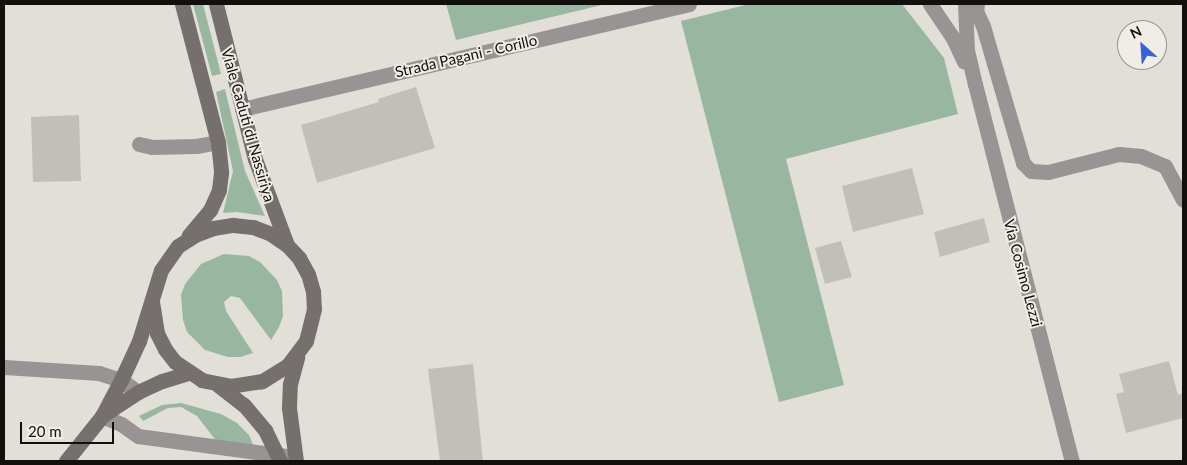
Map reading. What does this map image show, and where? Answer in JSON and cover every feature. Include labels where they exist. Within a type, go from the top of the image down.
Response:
[{"type":"main road","name":"Viale Caduti di Nassiriya","points":[[178,246],[210,210],[219,190],[221,173],[218,142],[182,4]]},
{"type":"main road","name":"Viale Caduti di Nassiriya","points":[[216,4],[255,159],[287,245]]},
{"type":"main road","points":[[66,461],[102,416],[121,380],[139,340],[161,270],[178,246],[195,235],[213,228],[233,225],[253,227],[271,234],[287,245],[300,258],[308,274],[313,291],[312,327],[298,354],[290,384],[290,408],[296,459]]},
{"type":"main road","points":[[152,300],[157,333],[165,349],[175,362],[188,373],[202,380],[217,384],[247,385],[262,381],[276,374],[298,354]]},
{"type":"main road","points":[[102,416],[138,392],[162,381],[188,373]]},
{"type":"main road","points":[[217,384],[244,405],[265,430],[278,458]]},
{"type":"street","name":"Strada Pagani - Corillo","points":[[242,109],[690,4]]},
{"type":"street","name":"Via Cosimo Lezzi","points":[[930,4],[953,38],[974,84]]},
{"type":"street","name":"Via Cosimo Lezzi","points":[[965,4],[967,50],[974,84],[1072,461]]},
{"type":"street","points":[[977,4],[976,11],[983,26],[1023,163],[1031,171],[1048,172],[1120,154],[1141,156],[1166,166],[1183,200]]},
{"type":"street","points":[[139,144],[152,147],[196,146],[218,142]]},
{"type":"street","points":[[4,367],[100,372],[121,380],[138,392]]},
{"type":"street","points":[[102,416],[121,424],[138,436],[278,458],[296,459]]},
{"type":"green space","points":[[193,4],[203,4],[221,74],[212,76]]},
{"type":"green space","points":[[446,4],[606,4],[456,40]]},
{"type":"green space","points":[[749,4],[902,4],[944,58],[958,114],[786,159],[844,385],[779,402],[681,21]]},
{"type":"green space","points":[[225,89],[245,171],[265,216],[237,212],[223,213],[233,171],[216,92]]},
{"type":"green space","points":[[224,254],[249,256],[260,262],[277,280],[282,291],[283,316],[271,340],[240,298],[231,296],[224,302],[226,311],[253,353],[240,357],[228,357],[205,350],[187,332],[183,320],[181,295],[185,284],[201,264]]},
{"type":"green space","points":[[181,403],[221,414],[237,423],[249,435],[254,447],[217,442],[197,416],[181,407],[168,408],[143,421],[139,416],[162,405]]},
{"type":"building","points":[[416,87],[435,148],[317,183],[301,125],[379,102],[378,99]]},
{"type":"building","points":[[79,115],[81,181],[33,182],[31,117]]},
{"type":"building","points":[[912,168],[924,214],[853,232],[842,186]]},
{"type":"building","points":[[984,218],[990,242],[940,257],[934,232]]},
{"type":"building","points":[[841,241],[852,277],[825,284],[815,248]]},
{"type":"building","points":[[1169,361],[1178,395],[1183,393],[1183,418],[1126,433],[1116,394],[1124,392],[1119,374]]},
{"type":"building","points":[[473,364],[483,461],[440,461],[428,369]]}]
